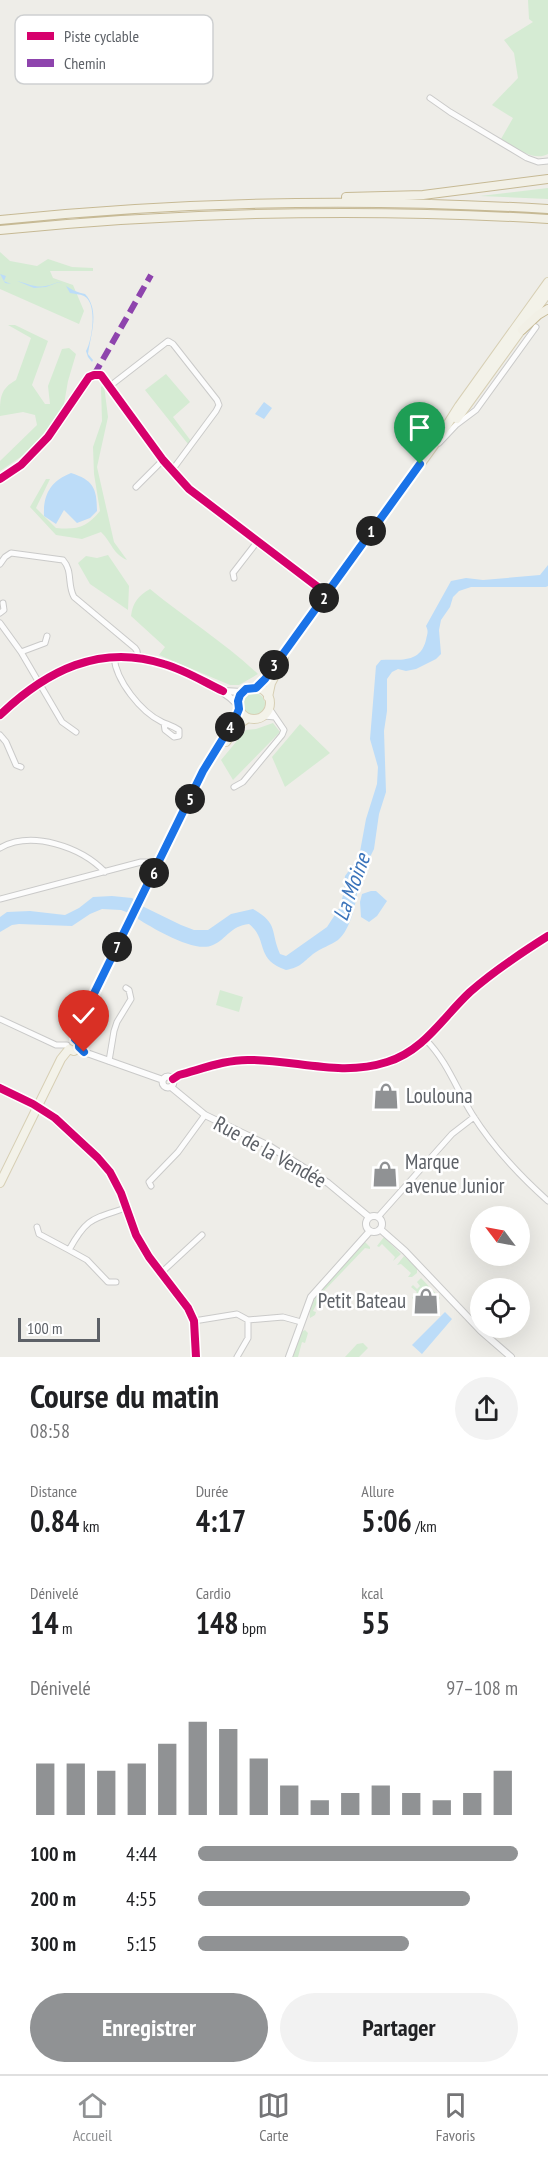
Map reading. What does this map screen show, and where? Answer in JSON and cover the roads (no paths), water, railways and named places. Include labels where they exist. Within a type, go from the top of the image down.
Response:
[{"type":"highway","points":[[311,203],[319,198],[423,195],[548,179]]},
{"type":"highway","points":[[0,220],[164,207],[311,203],[421,203],[548,209]]},
{"type":"highway","points":[[0,230],[165,217],[295,213],[407,213],[548,219]]},
{"type":"highway","points":[[522,330],[548,309]]},
{"type":"main road","points":[[256,688],[265,679],[435,444],[452,416],[548,282]]},
{"type":"main road","points":[[435,444],[468,412],[548,292]]},
{"type":"main road","points":[[468,412],[463,404],[494,356]]},
{"type":"main road","points":[[197,785],[235,730],[248,718],[259,718],[266,712],[271,683],[299,632]]},
{"type":"main road","points":[[0,1183],[61,1059],[73,1045],[82,1018],[210,757],[238,707],[242,693],[246,689],[256,688],[268,697]]},
{"type":"main road","points":[[238,707],[248,718]]},
{"type":"street","points":[[430,98],[527,158],[538,162],[548,161]]},
{"type":"street","points":[[420,464],[468,412],[536,327]]},
{"type":"street","points":[[111,386],[168,341],[173,344],[217,399],[219,405],[216,411],[173,469]]},
{"type":"street","points":[[0,479],[21,465],[48,437],[89,377],[101,375],[163,460],[197,496],[327,594]]},
{"type":"street","points":[[136,487],[163,460]]},
{"type":"street","points":[[234,578],[233,573],[257,542]]},
{"type":"street","points":[[0,564],[5,557],[11,554],[63,560],[69,570],[70,590],[74,597],[135,648],[138,658]]},
{"type":"street","points":[[0,613],[4,609],[3,603]]},
{"type":"street","points":[[0,623],[21,652],[62,722],[76,732]]},
{"type":"street","points":[[21,652],[45,643],[47,636]]},
{"type":"street","points":[[114,657],[121,682],[149,713],[164,723]]},
{"type":"street","points":[[0,715],[39,682],[85,662],[114,657],[138,658],[171,666],[223,691],[242,693]]},
{"type":"street","points":[[223,691],[238,707]]},
{"type":"street","points":[[234,787],[243,782],[282,735],[284,727],[266,712]]},
{"type":"street","points":[[0,735],[6,742],[16,765],[21,767]]},
{"type":"street","points":[[0,848],[19,840],[63,845],[105,872]]},
{"type":"street","points":[[0,899],[148,861],[158,864]]},
{"type":"street","points":[[173,1079],[179,1075],[242,1060],[263,1060],[319,1068],[372,1065],[398,1058],[426,1040],[447,1014],[494,971],[548,936]]},
{"type":"street","points":[[110,1061],[117,1022],[131,999],[129,990],[126,988]]},
{"type":"street","points":[[0,1019],[56,1046],[73,1045],[84,1052],[163,1080]]},
{"type":"street","points":[[426,1040],[440,1056],[474,1117],[503,1155],[548,1201]]},
{"type":"street","points":[[163,1080],[167,1076],[173,1079]]},
{"type":"street","points":[[163,1080],[165,1086],[171,1087],[173,1079]]},
{"type":"street","name":"Rue de la Vendée","points":[[171,1087],[205,1115],[269,1146],[328,1183],[369,1217]]},
{"type":"street","points":[[0,1088],[38,1106],[61,1122],[105,1165],[116,1182],[136,1235],[144,1249],[181,1296],[194,1321],[196,1357]]},
{"type":"street","points":[[151,1186],[149,1182],[178,1152],[205,1115]]},
{"type":"street","points":[[378,1217],[452,1134],[474,1117]]},
{"type":"street","points":[[69,1250],[89,1222],[99,1215],[126,1208]]},
{"type":"street","points":[[370,1231],[366,1224],[369,1217],[374,1215],[382,1224],[380,1229]]},
{"type":"street","points":[[37,1227],[39,1234],[87,1260],[108,1282],[116,1282]]},
{"type":"street","points":[[289,1357],[306,1306],[317,1289],[370,1231],[380,1229]]},
{"type":"street","points":[[380,1229],[405,1251],[481,1331],[511,1357]]},
{"type":"street","points":[[162,1272],[202,1235]]},
{"type":"street","points":[[194,1321],[237,1314],[249,1320],[283,1317],[301,1322]]},
{"type":"street","points":[[237,1357],[248,1338],[249,1320]]},
{"type":"water","points":[[0,274],[6,276],[4,281],[11,284],[5,283]]},
{"type":"water","points":[[17,281],[41,287],[58,282],[46,287],[34,288]]},
{"type":"water","points":[[66,286],[85,294],[90,300],[93,315],[92,328],[91,306],[84,296],[70,293]]},
{"type":"water","points":[[91,335],[88,354],[92,362],[86,351]]},
{"type":"water","points":[[264,402],[272,408],[264,419],[255,414]]},
{"type":"water","points":[[71,473],[89,482],[92,486],[96,496],[97,511],[90,518],[77,523],[64,510],[56,524],[44,516],[45,501],[53,484]]},
{"type":"water","name":"La Moine","points":[[548,565],[548,586],[546,587],[471,587],[459,591],[453,597],[450,607],[441,620],[439,630],[441,654],[416,669],[406,671],[398,669],[392,672],[387,679],[387,711],[384,731],[386,792],[379,814],[374,849],[356,885],[358,887],[350,923],[338,940],[316,952],[298,966],[286,970],[276,966],[270,960],[259,936],[249,924],[237,927],[218,942],[205,947],[174,939],[138,919],[137,916],[121,910],[102,909],[72,926],[19,924],[0,932],[0,917],[7,912],[30,911],[65,915],[93,897],[112,896],[132,898],[142,906],[194,930],[208,930],[231,914],[253,909],[267,919],[280,954],[286,956],[327,927],[340,907],[345,876],[359,857],[366,819],[377,784],[378,767],[370,739],[376,666],[381,660],[408,659],[419,653],[426,640],[428,631],[426,626],[451,581],[466,578],[483,580],[540,575]]},
{"type":"water","points":[[376,891],[387,901],[377,916],[369,922],[361,917],[360,902],[362,894]]},
{"type":"water","points":[[445,1312],[452,1319],[422,1354],[412,1345]]},
{"type":"place","name":"Loulouna","points":[[386,1096]]},
{"type":"place","name":"Marque avenue Junior","points":[[385,1174]]},
{"type":"place","name":"Petit Bateau","points":[[426,1301]]}]
